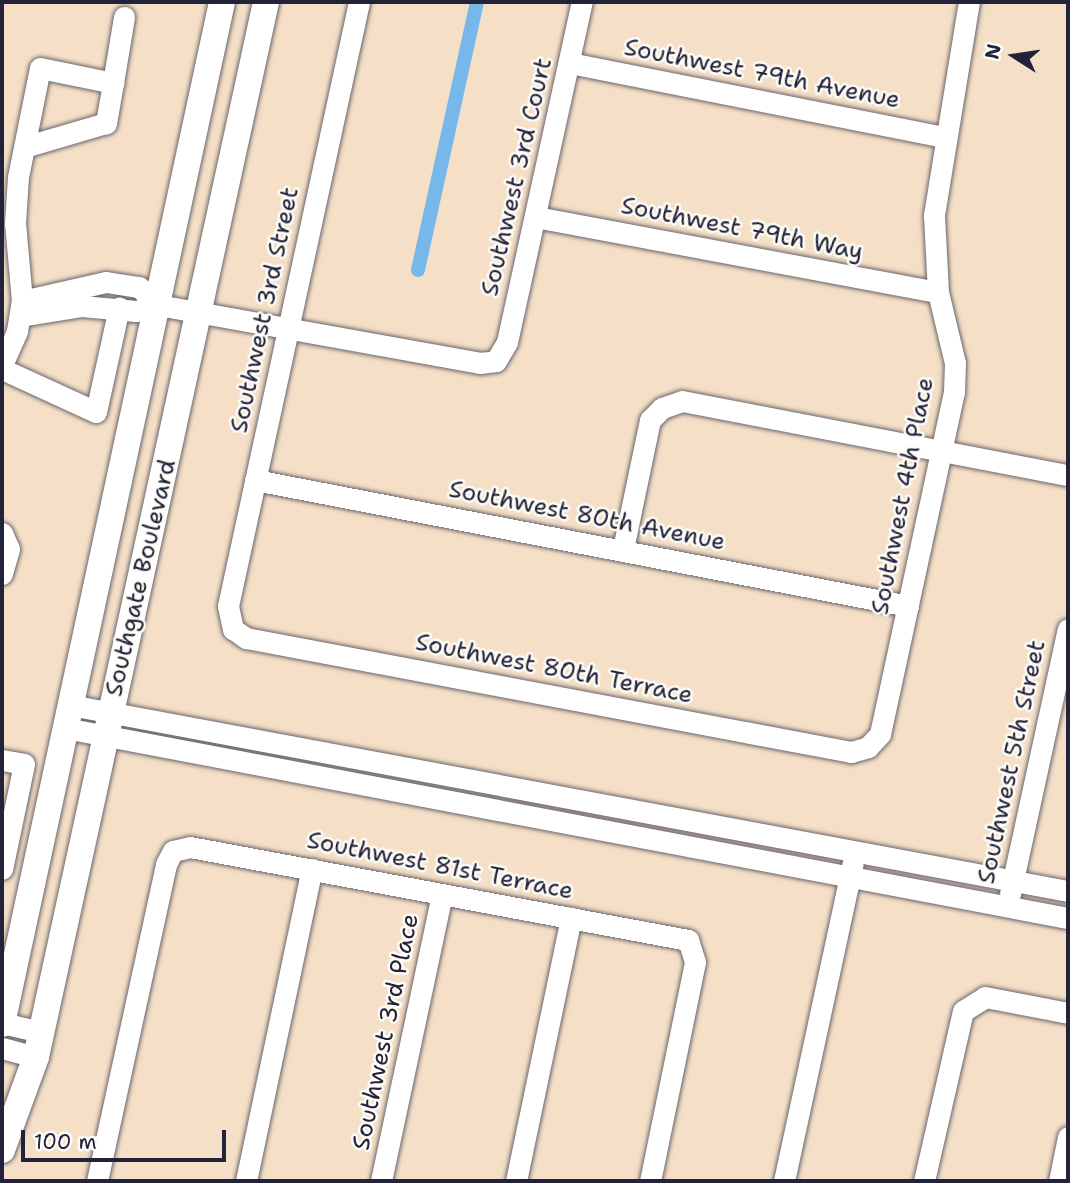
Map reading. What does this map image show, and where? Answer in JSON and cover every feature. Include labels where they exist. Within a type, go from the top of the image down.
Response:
[{"type":"main road","name":"Southgate Boulevard","points":[[2,1023],[222,2]]},
{"type":"main road","name":"Southgate Boulevard","points":[[2,1150],[38,1044],[266,2]]},
{"type":"street","name":"Southwest 3rd Street","points":[[233,629],[228,606],[359,2]]},
{"type":"street","name":"Southwest 3rd Court","points":[[288,327],[480,363],[496,360],[507,342],[582,2]]},
{"type":"street","name":"Southwest 4th Place","points":[[868,747],[880,734],[954,392],[955,363],[937,292],[934,215],[944,137],[969,2]]},
{"type":"street","points":[[24,147],[106,123],[124,17]]},
{"type":"street","name":"Southwest 79th Avenue","points":[[570,63],[944,137]]},
{"type":"street","points":[[113,83],[40,68],[24,147],[10,179],[21,308],[2,367],[96,412],[119,307]]},
{"type":"street","name":"Southwest 79th Way","points":[[536,217],[937,292]]},
{"type":"street","points":[[21,308],[106,282],[139,287],[158,305]]},
{"type":"street","points":[[21,308],[82,306],[119,307],[135,311],[158,305],[288,327]]},
{"type":"street","points":[[623,549],[650,421],[662,408],[682,401],[1068,475]]},
{"type":"street","name":"Southwest 80th Avenue","points":[[255,481],[623,549],[908,606]]},
{"type":"street","points":[[2,533],[9,549],[2,574]]},
{"type":"street","name":"Southwest 80th Terrace","points":[[233,629],[246,638],[851,752],[868,747]]},
{"type":"street","name":"Southwest 5th Street","points":[[1007,906],[1068,631]]},
{"type":"street","points":[[68,717],[850,877],[1068,918]]},
{"type":"street","points":[[108,725],[856,851],[1068,891]]},
{"type":"street","points":[[2,760],[24,764],[2,869]]},
{"type":"street","name":"Southwest 81st Terrace","points":[[97,1181],[166,864],[173,851],[190,846],[688,940],[694,949],[695,962],[650,1181]]},
{"type":"street","points":[[784,1181],[856,851]]},
{"type":"street","points":[[246,1181],[312,869]]},
{"type":"street","name":"Southwest 3rd Place","points":[[381,1181],[442,894]]},
{"type":"street","points":[[516,1181],[571,918]]},
{"type":"street","points":[[924,1181],[963,1011],[972,1002],[985,997],[1068,1013]]},
{"type":"street","points":[[2,1023],[38,1044]]},
{"type":"street","points":[[2,1048],[38,1044]]},
{"type":"street","points":[[1059,1181],[1068,1137]]},
{"type":"waterway","points":[[418,270],[477,2]]}]
